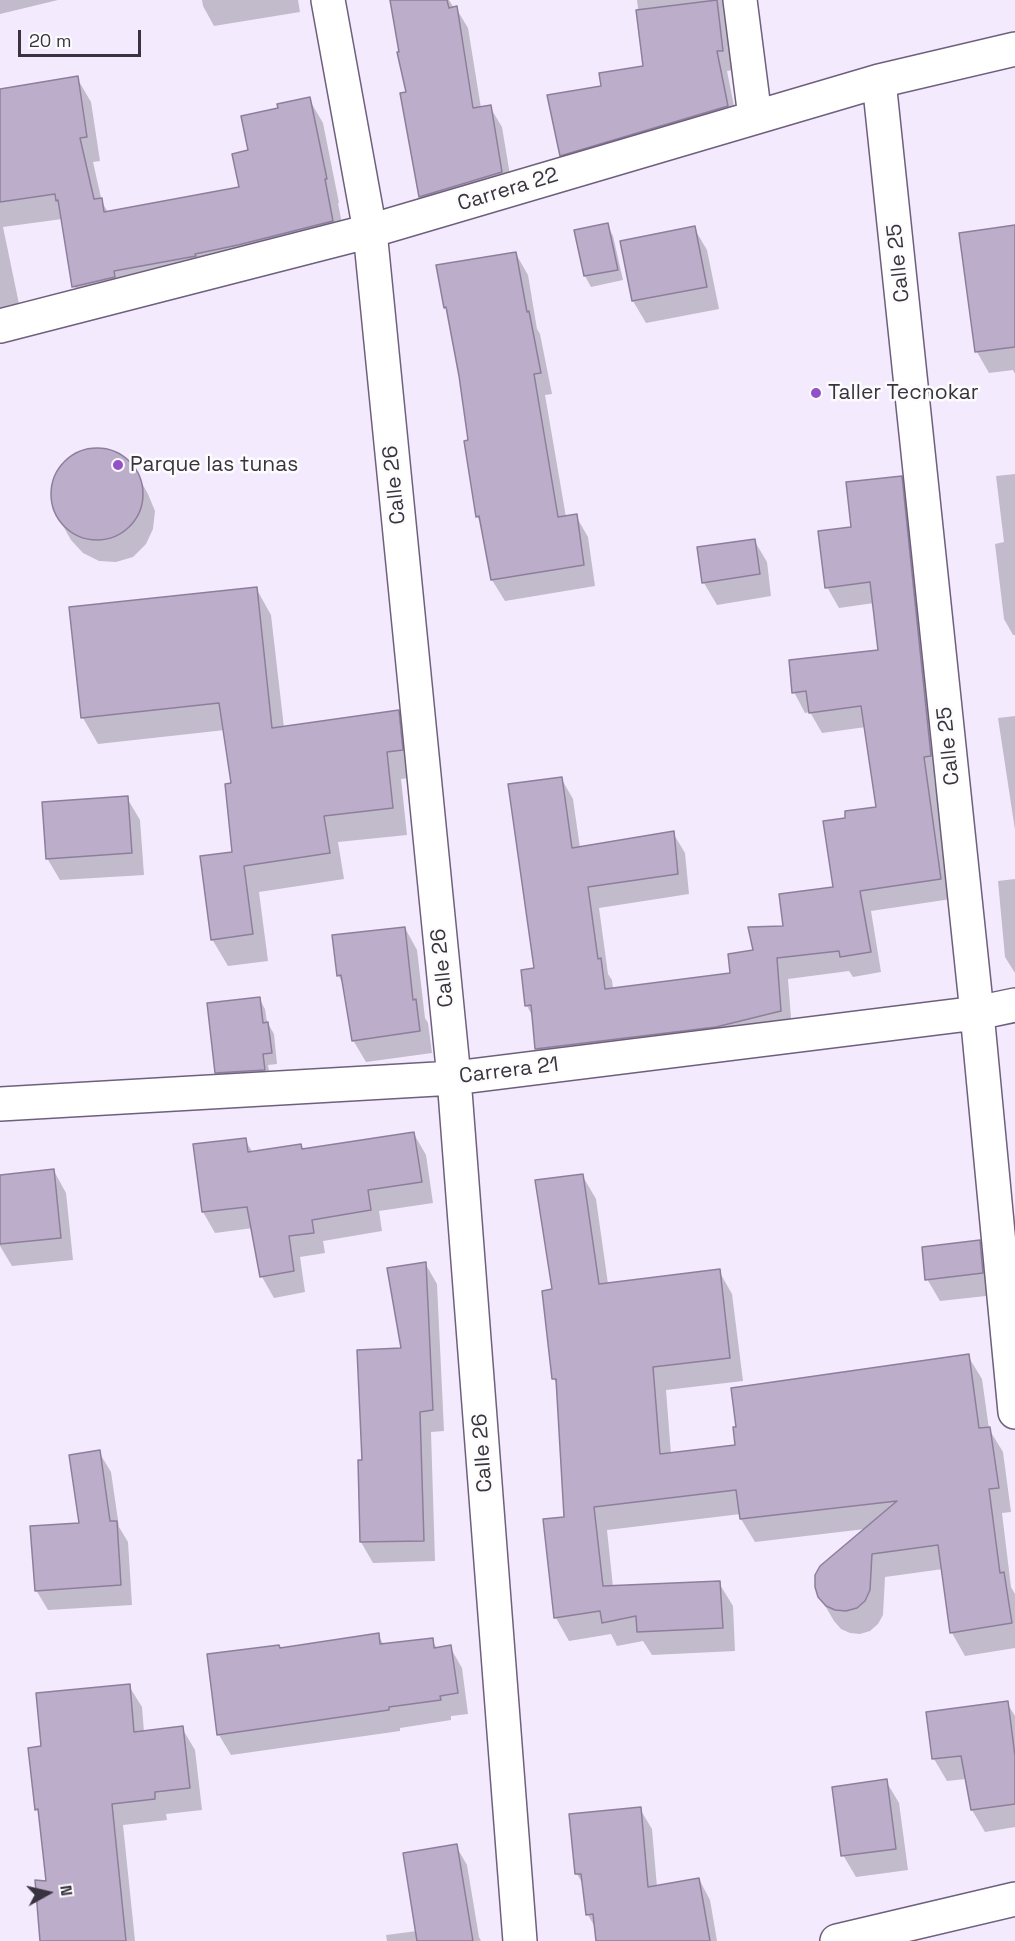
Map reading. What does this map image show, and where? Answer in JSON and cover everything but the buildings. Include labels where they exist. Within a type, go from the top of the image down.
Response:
[{"type":"street","name":"Calle 26","points":[[328,0],[370,231],[454,1078],[520,1941]]},
{"type":"street","points":[[740,0],[754,117]]},
{"type":"street","name":"Carrera 22","points":[[0,326],[370,231],[879,81],[1015,49]]},
{"type":"street","name":"Calle 25","points":[[879,81],[977,1012],[1015,1412]]},
{"type":"street","name":"Carrera 21","points":[[0,1104],[454,1078],[977,1012],[1015,1005]]},
{"type":"street","points":[[837,1941],[1015,1899]]},
{"type":"place","name":"Taller Tecnokar","points":[[816,393]]},
{"type":"place","name":"Parque las tunas","points":[[118,465]]}]
